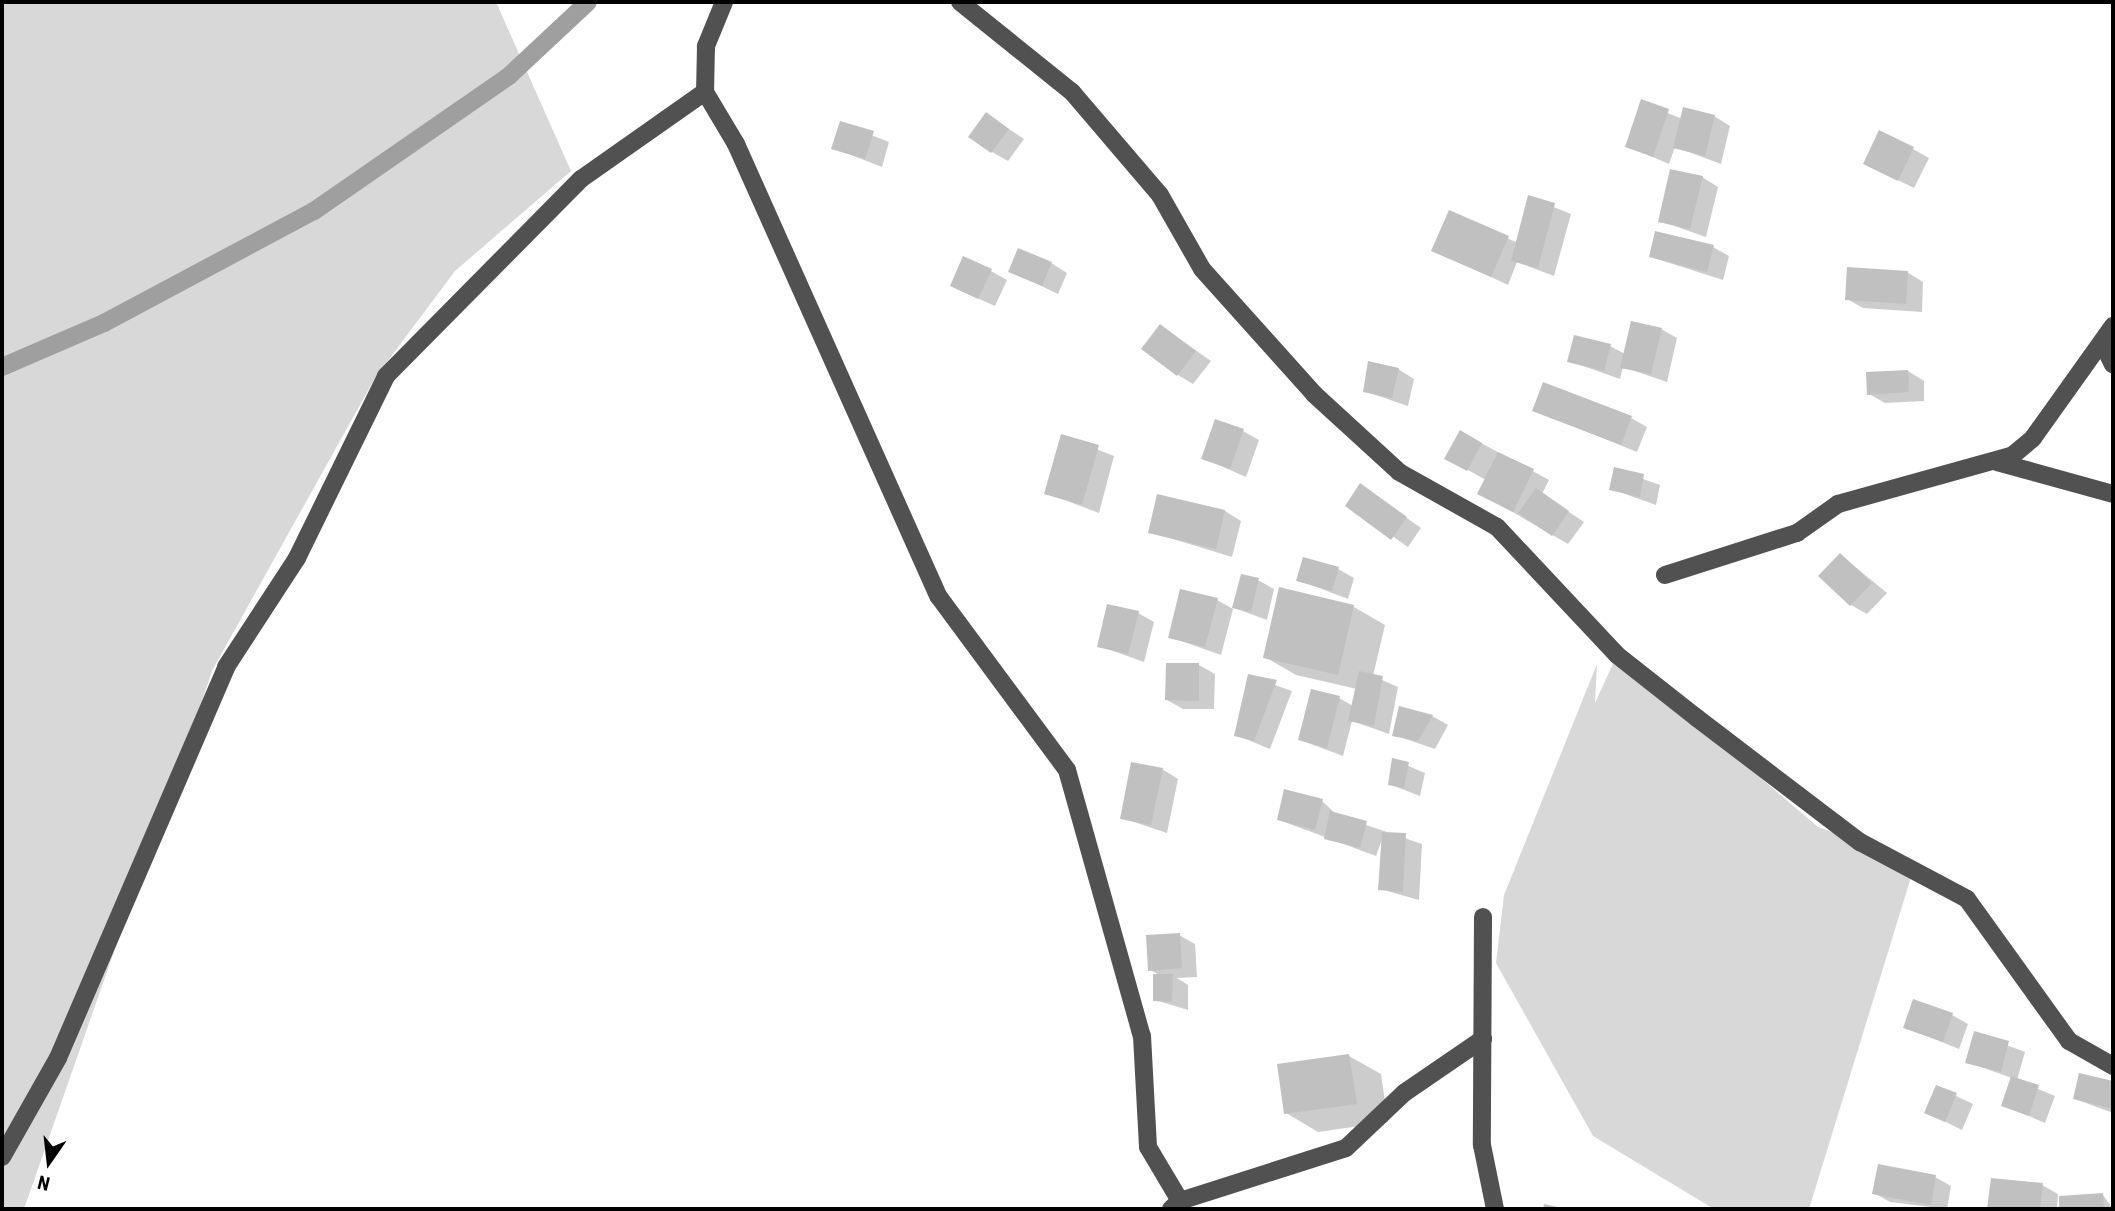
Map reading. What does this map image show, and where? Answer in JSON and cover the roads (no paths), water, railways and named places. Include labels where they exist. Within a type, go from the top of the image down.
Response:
[{"type":"street","points":[[724,2],[706,46],[705,92],[736,144],[939,597],[1067,770],[1142,1036],[1148,1147],[1176,1205],[1346,1148],[1404,1093],[1483,1039]]},
{"type":"street","points":[[960,2],[1072,92],[1160,195],[1202,269],[1324,403],[1399,472],[1497,527],[1617,655],[1697,718],[1860,842],[1967,899],[2070,1041],[2113,1066]]},
{"type":"street","points":[[2,1157],[58,1058],[226,667],[297,558],[386,376],[581,179],[705,92]]},
{"type":"street","points":[[1665,575],[1797,533],[1838,504],[1935,472],[1997,461],[2033,438],[2113,326]]},
{"type":"street","points":[[2102,342],[2113,365]]},
{"type":"street","points":[[1997,461],[2113,494]]},
{"type":"street","points":[[1483,917],[1482,1145],[1495,1209]]},
{"type":"waterway","points":[[2,367],[104,323],[314,211],[509,76],[588,2]]}]
